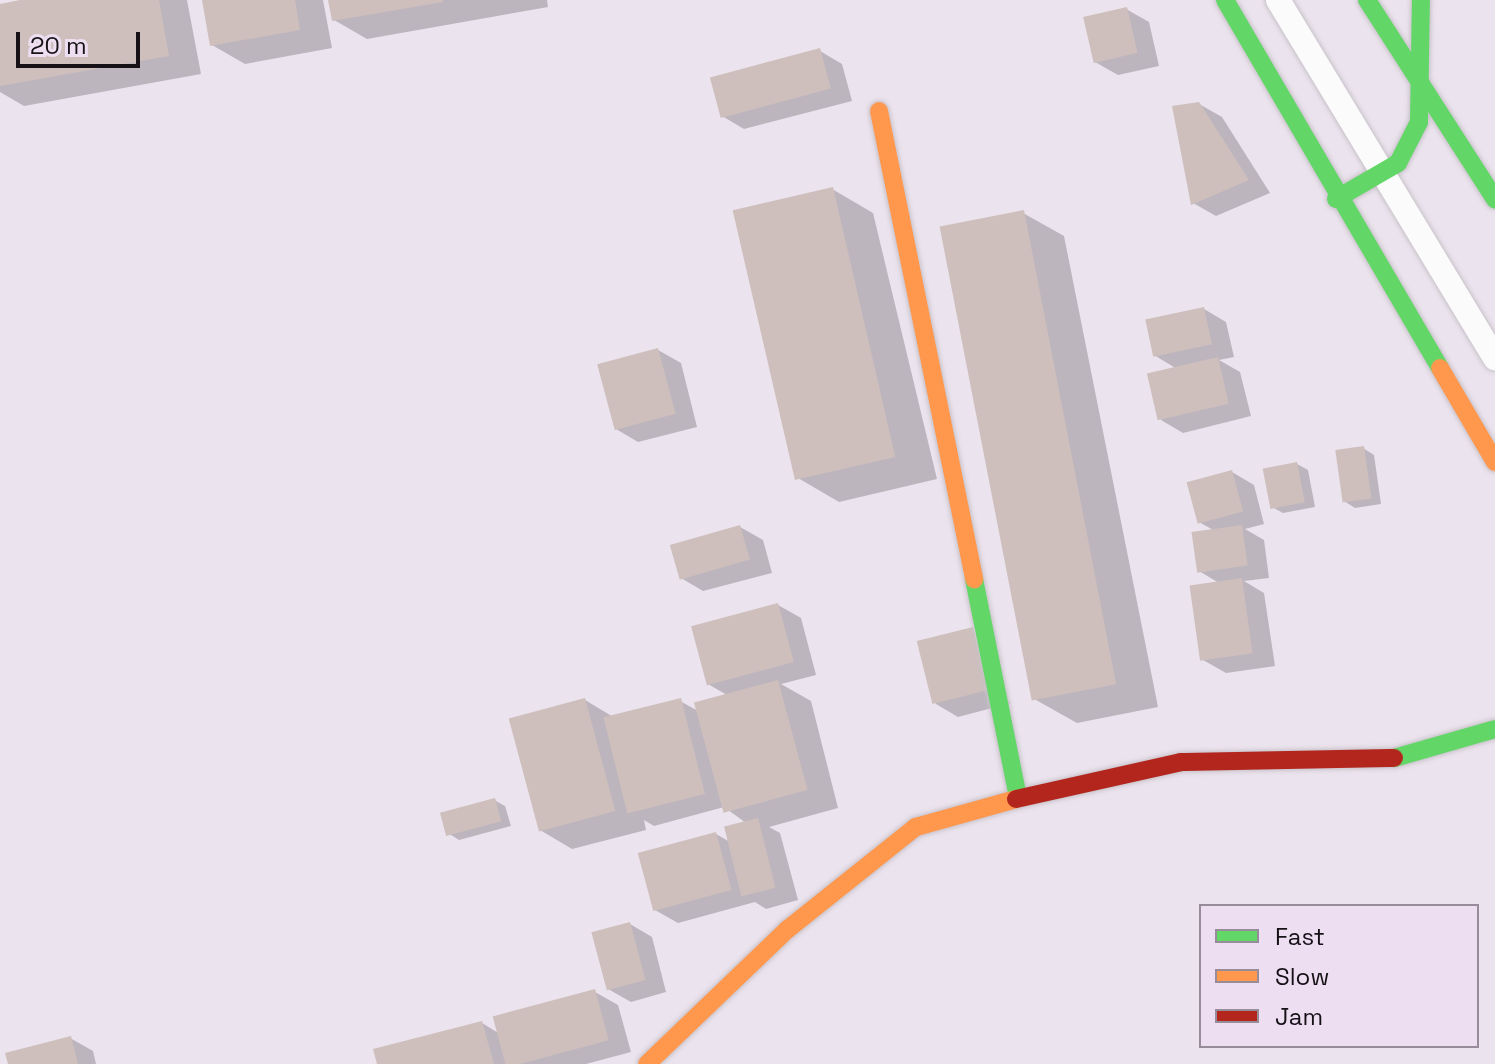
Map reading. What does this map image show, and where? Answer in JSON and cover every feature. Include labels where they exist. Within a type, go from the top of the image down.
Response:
[{"type":"street","points":[[1225,0],[1336,199],[1495,462]]},
{"type":"street","points":[[1367,0],[1495,199]]},
{"type":"street","points":[[1336,199],[1382,174],[1409,144],[1420,86],[1421,0]]},
{"type":"street","points":[[879,111],[1018,798]]},
{"type":"street","points":[[647,1064],[788,929],[916,827],[1018,798],[1181,762],[1405,758],[1495,729]]},
{"type":"lane","points":[[1278,0],[1495,358]]},
{"type":"building","points":[[20,0],[159,0],[169,56],[0,86],[0,4]]},
{"type":"building","points":[[202,0],[295,0],[300,30],[210,46]]},
{"type":"building","points":[[328,0],[443,0],[443,2],[332,21]]},
{"type":"building","points":[[1127,7],[1138,53],[1094,63],[1083,17]]},
{"type":"building","points":[[820,48],[831,89],[721,118],[710,78]]},
{"type":"building","points":[[1199,102],[1249,180],[1191,205],[1172,106]]},
{"type":"building","points":[[833,187],[895,457],[795,480],[733,210]]},
{"type":"building","points":[[1024,210],[1116,684],[1032,701],[940,226]]},
{"type":"building","points":[[1204,307],[1212,344],[1153,357],[1145,319]]},
{"type":"building","points":[[658,348],[676,414],[615,430],[597,364]]},
{"type":"building","points":[[1218,357],[1229,404],[1158,420],[1147,373]]},
{"type":"building","points":[[1364,446],[1371,498],[1343,503],[1335,450]]},
{"type":"building","points":[[1297,462],[1305,502],[1270,509],[1263,469]]},
{"type":"building","points":[[1232,470],[1243,512],[1198,524],[1187,482]]},
{"type":"building","points":[[740,525],[750,560],[680,580],[670,545]]},
{"type":"building","points":[[1242,525],[1248,566],[1197,573],[1191,532]]},
{"type":"building","points":[[1242,578],[1253,653],[1200,661],[1190,585]]},
{"type":"building","points":[[778,603],[794,662],[707,685],[691,626]]},
{"type":"building","points":[[973,627],[989,690],[932,704],[917,641]]},
{"type":"building","points":[[778,680],[808,790],[723,813],[694,703]]},
{"type":"building","points":[[585,698],[615,811],[539,831],[509,718]]},
{"type":"building","points":[[681,698],[705,794],[627,813],[603,717]]},
{"type":"building","points":[[495,798],[501,821],[446,836],[440,813]]},
{"type":"building","points":[[758,818],[775,888],[741,896],[724,826]]},
{"type":"building","points":[[716,832],[732,890],[653,911],[638,853]]},
{"type":"building","points":[[630,922],[646,980],[607,990],[591,932]]},
{"type":"building","points":[[595,989],[609,1040],[520,1064],[505,1064],[493,1016]]},
{"type":"building","points":[[482,1021],[494,1064],[377,1064],[373,1049]]},
{"type":"building","points":[[71,1036],[78,1064],[8,1064],[5,1053]]},
{"type":"traffic: fast","points":[[1225,0],[1440,368]]},
{"type":"traffic: fast","points":[[1367,0],[1495,199]]},
{"type":"traffic: fast","points":[[1336,199],[1398,163],[1419,122],[1421,0]]},
{"type":"traffic: fast","points":[[974,579],[1018,798]]},
{"type":"traffic: fast","points":[[1394,758],[1495,729]]},
{"type":"traffic: slow","points":[[879,111],[974,579]]},
{"type":"traffic: slow","points":[[1440,368],[1495,462]]},
{"type":"traffic: slow","points":[[647,1064],[788,929],[916,827],[1016,799]]},
{"type":"traffic: jam","points":[[1016,799],[1181,762],[1394,758]]}]
